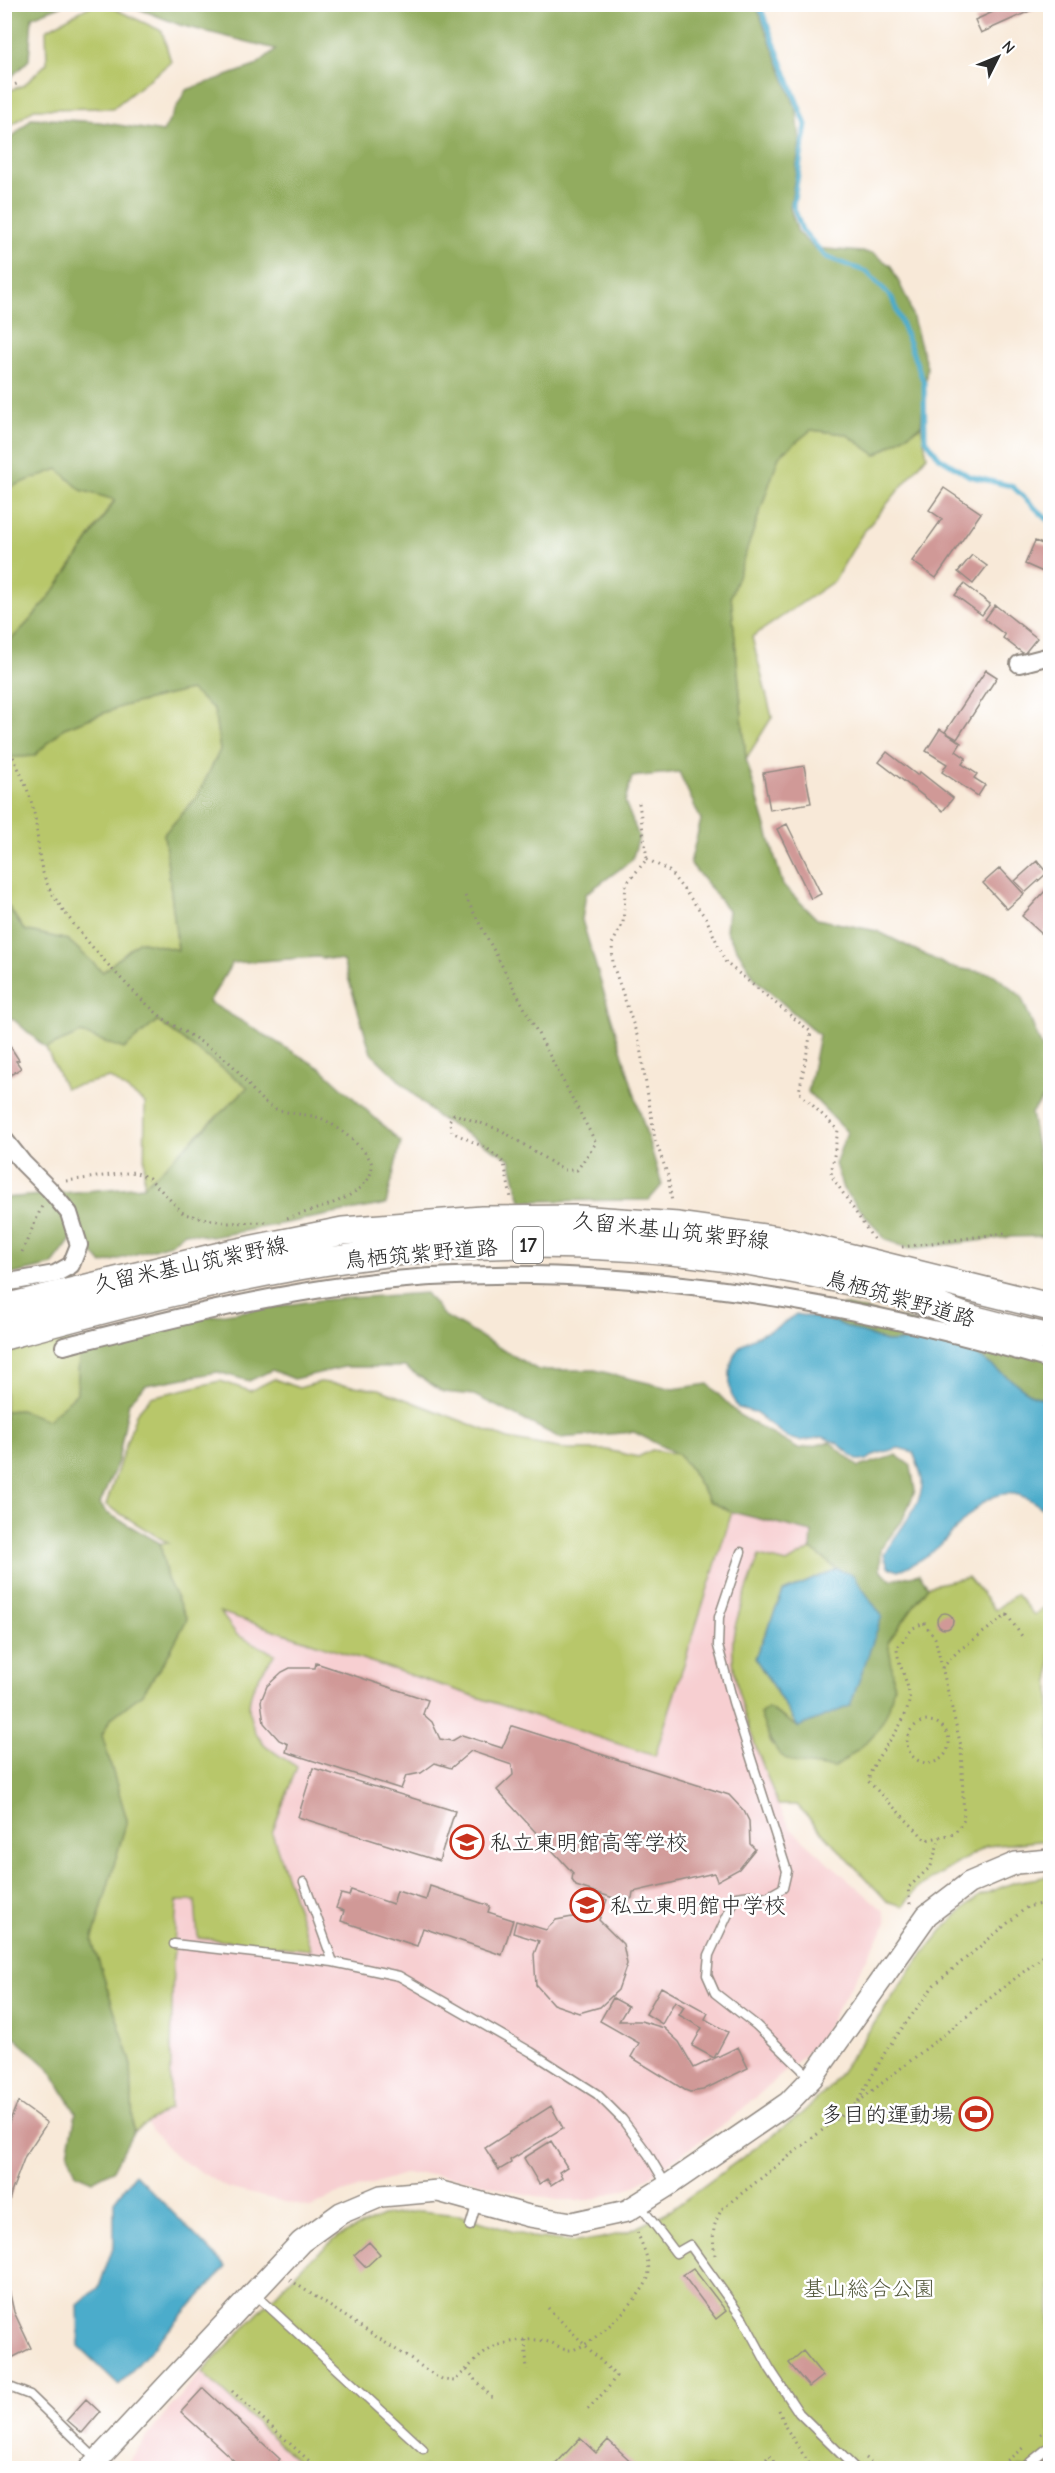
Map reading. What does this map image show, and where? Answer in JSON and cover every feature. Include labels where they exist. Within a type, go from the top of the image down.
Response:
[{"type":"main road","name":"久留米基山筑紫野線","points":[[4,1308],[224,1255],[343,1231],[482,1220],[577,1219],[678,1226],[779,1240],[1050,1307]]},
{"type":"main road","name":"鳥栖筑紫野道路","points":[[4,1336],[98,1310],[230,1279],[351,1257],[462,1247],[561,1244],[652,1249],[734,1259],[816,1274],[904,1294],[963,1316],[1050,1338]]},
{"type":"street","points":[[1019,664],[1050,656]]},
{"type":"street","points":[[4,1139],[69,1213],[80,1245],[71,1265],[55,1274],[4,1283]]},
{"type":"street","points":[[64,1346],[233,1304],[351,1285],[444,1277],[515,1276],[589,1278],[662,1284],[782,1299],[912,1324],[1050,1360]]},
{"type":"street","points":[[94,2464],[301,2242],[341,2213],[381,2196],[438,2192],[530,2216],[572,2223],[627,2211],[636,2213],[667,2186],[789,2103],[812,2079],[927,1915],[969,1882],[1016,1863],[1050,1860]]},
{"type":"lane","points":[[741,1552],[719,1617],[718,1646],[733,1702],[788,1871],[783,1888],[767,1897],[750,1895],[736,1897],[709,1955],[707,1975],[715,1992],[756,2025],[812,2079]]},
{"type":"lane","points":[[304,1882],[333,1962]]},
{"type":"lane","points":[[174,1944],[333,1962],[399,1976],[531,2052],[597,2094],[622,2120],[648,2154],[667,2186]]},
{"type":"lane","points":[[470,2226],[478,2202]]},
{"type":"lane","points":[[636,2213],[676,2253],[690,2245],[743,2319],[770,2369],[799,2413],[855,2469]]},
{"type":"lane","points":[[254,2292],[423,2449]]},
{"type":"lane","points":[[4,2385],[30,2395],[94,2464]]},
{"type":"lane","points":[[1023,2469],[1050,2446]]},
{"type":"path","points":[[4,89],[19,83]]},
{"type":"path","points":[[9,746],[29,792],[36,820],[38,851],[46,882],[65,912],[115,972],[164,1019],[230,1063],[263,1102],[276,1109],[322,1119],[359,1146],[370,1158],[372,1168],[364,1185],[348,1197],[286,1218]]},
{"type":"path","points":[[639,803],[646,859],[626,884],[623,923],[612,944],[613,965],[639,1041],[655,1138],[668,1176],[673,1203]]},
{"type":"path","points":[[646,859],[669,871],[706,918],[726,963],[812,1032],[799,1092],[838,1130],[831,1175],[876,1243]]},
{"type":"path","points":[[465,896],[596,1143],[577,1170],[563,1170],[501,1130],[454,1114],[449,1121],[452,1131],[488,1149],[504,1162],[511,1198]]},
{"type":"path","points":[[22,1252],[49,1189],[62,1182],[134,1172],[149,1178],[184,1214],[227,1223],[276,1221]]},
{"type":"path","points":[[942,1668],[958,1651],[1007,1615],[1024,1639]]},
{"type":"path","points":[[924,1623],[935,1638],[959,1740],[964,1820],[954,1834],[926,1840],[868,1781],[870,1771],[880,1752],[899,1728],[910,1700],[897,1647],[913,1628],[924,1623]]},
{"type":"path","points":[[930,1721],[943,1727],[949,1743],[946,1754],[941,1759],[934,1762],[920,1762],[910,1752],[909,1733],[918,1724],[930,1721]]},
{"type":"path","points":[[899,1728],[909,1733]]},
{"type":"path","points":[[949,1743],[959,1740]]},
{"type":"path","points":[[910,1904],[908,1888],[931,1866],[940,1837]]},
{"type":"path","points":[[857,2103],[887,2049],[934,1985],[1027,1907],[1050,1902]]},
{"type":"path","points":[[716,2259],[713,2243],[715,2220],[723,2208],[1050,1951]]},
{"type":"path","points":[[286,2277],[436,2376],[454,2381],[494,2347],[525,2340],[552,2343],[568,2350],[585,2345],[600,2336],[643,2289],[648,2279],[647,2262],[636,2213]]},
{"type":"path","points":[[548,2308],[616,2376],[585,2412]]},
{"type":"path","points":[[525,2340],[527,2370]]},
{"type":"path","points":[[467,2370],[493,2398]]},
{"type":"path","points":[[232,2391],[317,2469]]},
{"type":"path","points":[[758,2469],[770,2455],[777,2469]]},
{"type":"path","points":[[863,2455],[877,2469]]},
{"type":"path","points":[[739,2461],[746,2469]]},
{"type":"shaded area","points":[[274,1379],[299,1388],[320,1382],[379,1389],[508,1439],[568,1450],[607,1450],[638,1457],[652,1450],[709,1501],[732,1512],[813,1532],[811,1549],[787,1563],[759,1556],[733,1638],[733,1667],[749,1725],[778,1805],[791,1829],[884,1911],[887,1923],[817,2044],[726,2123],[637,2185],[590,2200],[557,2200],[434,2174],[404,2174],[333,2196],[311,2208],[227,2188],[176,2157],[141,2117],[170,1544],[106,1505],[136,1414],[151,1397],[220,1381],[250,1391]]},
{"type":"shaded area","points":[[202,2372],[305,2468],[124,2468],[163,2416]]},
{"type":"green space","points":[[5,4],[63,5],[32,17],[29,60],[5,83]]},
{"type":"green space","points":[[104,4],[162,31],[171,62],[113,108],[34,109],[5,130],[5,92],[24,85],[47,63],[46,30],[92,5]]},
{"type":"green space","points":[[129,5],[756,5],[797,111],[800,142],[790,208],[798,233],[814,248],[873,253],[891,266],[908,301],[927,367],[921,426],[876,455],[846,434],[811,430],[779,456],[731,596],[746,759],[783,885],[817,919],[877,931],[950,967],[993,974],[1021,996],[1050,1068],[1050,1091],[1031,1113],[1042,1176],[1050,1175],[1050,1236],[1011,1237],[909,1249],[885,1239],[843,1189],[835,1164],[847,1132],[808,1092],[819,1035],[756,980],[726,931],[728,910],[690,863],[701,820],[679,772],[632,777],[625,802],[639,837],[632,860],[586,894],[582,920],[662,1185],[649,1200],[521,1201],[510,1159],[437,1117],[371,1053],[343,961],[317,957],[232,963],[209,1002],[322,1069],[401,1142],[386,1204],[212,1237],[185,1232],[170,1244],[102,1264],[76,1233],[52,1265],[5,1276],[5,1198],[144,1186],[248,1087],[157,1021],[124,1049],[81,1033],[46,1048],[12,1018],[5,1019],[4,901],[24,930],[68,940],[103,972],[139,941],[178,950],[164,834],[197,797],[220,750],[214,709],[190,690],[123,706],[64,728],[34,756],[5,758],[5,645],[37,613],[51,595],[115,500],[81,490],[58,469],[5,489],[5,144],[32,118],[99,122],[163,132],[186,90],[255,66],[276,49],[180,25]]},
{"type":"green space","points":[[921,426],[927,456],[862,534],[834,581],[752,637],[772,717],[746,759],[731,596],[779,456],[811,430],[846,434],[876,455]]},
{"type":"green space","points":[[58,469],[81,490],[115,499],[51,595],[37,613],[5,645],[5,489]]},
{"type":"green space","points":[[190,690],[214,709],[220,750],[197,797],[164,834],[178,950],[139,941],[103,972],[68,940],[24,930],[5,901],[4,758],[34,756],[64,728],[123,706]]},
{"type":"green space","points":[[157,1021],[248,1087],[144,1186],[145,1103],[110,1078],[65,1088],[46,1048],[81,1033],[124,1049]]},
{"type":"green space","points":[[426,1293],[443,1315],[538,1370],[595,1370],[673,1389],[708,1384],[739,1415],[798,1449],[830,1442],[859,1467],[896,1455],[911,1466],[915,1491],[902,1521],[881,1548],[880,1569],[891,1580],[919,1574],[928,1586],[888,1642],[893,1671],[893,1689],[886,1715],[865,1744],[834,1768],[793,1762],[778,1752],[760,1714],[768,1708],[798,1727],[853,1575],[837,1569],[811,1549],[812,1532],[732,1512],[709,1501],[689,1467],[677,1454],[634,1432],[560,1438],[474,1395],[443,1392],[405,1367],[344,1367],[294,1379],[272,1370],[249,1381],[218,1372],[146,1385],[129,1402],[118,1461],[100,1504],[107,1513],[160,1543],[167,1579],[187,1619],[167,1657],[142,1694],[110,1719],[102,1735],[127,1820],[92,1941],[131,2062],[133,2132],[113,2170],[92,2181],[76,2174],[68,2153],[76,2113],[50,2069],[15,2038],[5,2039],[5,1411],[20,1410],[48,1420],[77,1393],[79,1356],[94,1343],[211,1316],[320,1300]]},
{"type":"green space","points":[[843,1305],[1050,1355],[1050,1401],[1032,1395],[973,1352],[934,1341],[886,1342],[832,1321]]},
{"type":"green space","points":[[64,1333],[79,1356],[77,1393],[48,1421],[20,1410],[5,1411],[5,1350]]},
{"type":"green space","points":[[274,1379],[299,1388],[320,1382],[379,1389],[508,1439],[568,1450],[607,1450],[638,1457],[652,1450],[677,1454],[689,1467],[709,1501],[732,1512],[655,1756],[220,1612],[237,1635],[275,1654],[255,1684],[249,1705],[250,1716],[253,1727],[263,1743],[297,1767],[272,1833],[311,1950],[198,1938],[195,1901],[177,1901],[173,1959],[170,2108],[133,2132],[131,2062],[92,1941],[127,1820],[102,1736],[110,1719],[142,1694],[167,1657],[187,1619],[167,1579],[160,1543],[168,1543],[106,1505],[136,1414],[151,1397],[220,1381],[250,1391]]},
{"type":"green space","points":[[811,1549],[837,1569],[783,1592],[755,1658],[798,1727],[768,1708],[760,1714],[772,1746],[894,1688],[888,1642],[928,1586],[968,1577],[995,1610],[1016,1594],[1034,1615],[1050,1603],[1050,1840],[986,1846],[917,1888],[903,1906],[887,1901],[797,1805],[778,1805],[741,1702],[733,1660],[734,1631],[759,1556],[787,1563]]},
{"type":"green space","name":"基山総合公園","points":[[1050,1876],[1050,2468],[305,2468],[202,2372],[305,2264],[339,2236],[383,2216],[420,2211],[459,2215],[531,2237],[576,2242],[630,2231],[671,2210],[800,2115],[831,2086],[918,1960],[947,1925],[979,1896],[1015,1882]]},
{"type":"water","points":[[796,1314],[832,1321],[886,1342],[934,1341],[973,1352],[1032,1395],[1050,1401],[1050,1515],[1031,1501],[1015,1494],[1001,1494],[976,1509],[924,1558],[898,1571],[888,1567],[884,1555],[913,1511],[921,1493],[921,1476],[913,1452],[899,1448],[876,1454],[867,1460],[857,1460],[837,1443],[823,1437],[800,1441],[788,1438],[754,1412],[738,1408],[732,1396],[730,1373],[732,1362],[739,1348],[752,1338],[779,1326]]},
{"type":"water","points":[[837,1569],[853,1575],[882,1616],[850,1706],[798,1727],[755,1658],[783,1592]]},
{"type":"water","points":[[135,2174],[226,2267],[119,2385],[79,2347],[78,2305],[99,2287],[114,2244],[114,2201]]},
{"type":"building","points":[[1011,4],[1045,4],[981,33],[975,20]]},
{"type":"building","points":[[944,488],[981,513],[936,578],[912,561],[942,519],[929,510]]},
{"type":"building","points":[[1035,541],[1050,547],[1050,575],[1025,564]]},
{"type":"building","points":[[972,555],[987,566],[973,584],[958,572]]},
{"type":"building","points":[[964,584],[990,604],[982,615],[955,595]]},
{"type":"building","points":[[995,605],[1037,638],[1024,654],[1003,638],[1005,635],[985,619]]},
{"type":"building","points":[[986,670],[997,677],[957,739],[945,732]]},
{"type":"building","points":[[940,729],[961,743],[956,751],[966,758],[962,764],[977,774],[974,778],[985,785],[978,796],[942,772],[947,764],[926,751]]},
{"type":"building","points":[[887,752],[917,775],[920,772],[953,798],[943,811],[879,762]]},
{"type":"building","points":[[804,766],[811,803],[770,810],[763,773]]},
{"type":"building","points":[[787,824],[821,894],[811,899],[777,829]]},
{"type":"building","points":[[1037,861],[1047,873],[1026,892],[1015,881]]},
{"type":"building","points":[[1000,868],[1024,894],[1007,909],[983,883]]},
{"type":"building","points":[[1046,890],[1050,893],[1050,925],[1042,934],[1022,916]]},
{"type":"building","points":[[4,1037],[19,1060],[16,1061],[21,1068],[6,1078]]},
{"type":"building","points":[[945,1613],[951,1615],[953,1621],[951,1627],[945,1629],[939,1627],[937,1621],[939,1615]]},
{"type":"building","points":[[316,1663],[428,1700],[423,1714],[432,1722],[440,1739],[452,1741],[462,1735],[502,1748],[512,1726],[729,1795],[744,1811],[749,1821],[750,1844],[755,1849],[739,1869],[717,1881],[714,1873],[633,1892],[632,1898],[626,1902],[576,1886],[572,1880],[573,1873],[497,1790],[513,1775],[512,1765],[471,1751],[451,1768],[435,1763],[421,1773],[406,1776],[401,1789],[286,1752],[288,1744],[279,1740],[264,1723],[261,1701],[267,1686],[282,1672],[290,1668],[315,1668]]},
{"type":"building","points":[[313,1768],[455,1811],[439,1861],[298,1817]]},
{"type":"building","points":[[430,1886],[490,1906],[488,1912],[513,1920],[502,1955],[423,1928],[417,1946],[341,1921],[344,1911],[336,1908],[341,1894],[349,1896],[351,1890],[393,1904],[397,1891],[426,1900]]},
{"type":"building","points":[[596,1895],[607,1900],[599,1920],[623,1944],[627,1964],[618,1990],[600,2007],[579,2013],[553,2004],[536,1985],[534,1954],[539,1941],[513,1933],[516,1921],[546,1930],[556,1920],[589,1914]]},
{"type":"building","points":[[661,1987],[708,2013],[705,2019],[728,2032],[714,2058],[692,2046],[702,2028],[679,2015],[684,2007],[675,2001],[662,2024],[646,2014]]},
{"type":"building","points":[[613,1998],[628,2006],[619,2021],[641,2021],[664,2028],[679,2042],[694,2068],[738,2047],[748,2068],[703,2090],[690,2092],[685,2090],[631,2057],[639,2043],[600,2021]]},
{"type":"building","points":[[18,2102],[47,2123],[25,2156],[11,2193],[4,2225],[4,2134]]},
{"type":"building","points":[[551,2106],[563,2128],[510,2160],[511,2163],[499,2170],[485,2148]]},
{"type":"building","points":[[551,2141],[567,2167],[559,2172],[562,2178],[551,2185],[547,2179],[539,2184],[524,2158]]},
{"type":"building","points":[[369,2242],[380,2254],[366,2267],[354,2255]]},
{"type":"building","points":[[693,2268],[726,2311],[716,2319],[683,2275]]},
{"type":"building","points":[[5,2272],[14,2312],[31,2348],[4,2362]]},
{"type":"building","points":[[803,2351],[823,2376],[809,2387],[789,2363]]},
{"type":"building","points":[[203,2388],[280,2459],[271,2468],[242,2468],[181,2412]]},
{"type":"building","points":[[86,2399],[100,2412],[82,2433],[67,2420]]},
{"type":"building","points":[[580,2438],[596,2453],[608,2440],[638,2468],[552,2468]]},
{"type":"waterway","points":[[759,4],[806,125],[793,205],[802,230],[826,257],[867,272],[892,298],[924,383],[925,438],[939,457],[969,476],[1012,486],[1050,522]]},
{"type":"place","name":"私立東明館高等学校","points":[[467,1842]]},
{"type":"place","name":"私立東明館中学校","points":[[587,1905]]},
{"type":"place","name":"多目的運動場","points":[[976,2114]]}]
